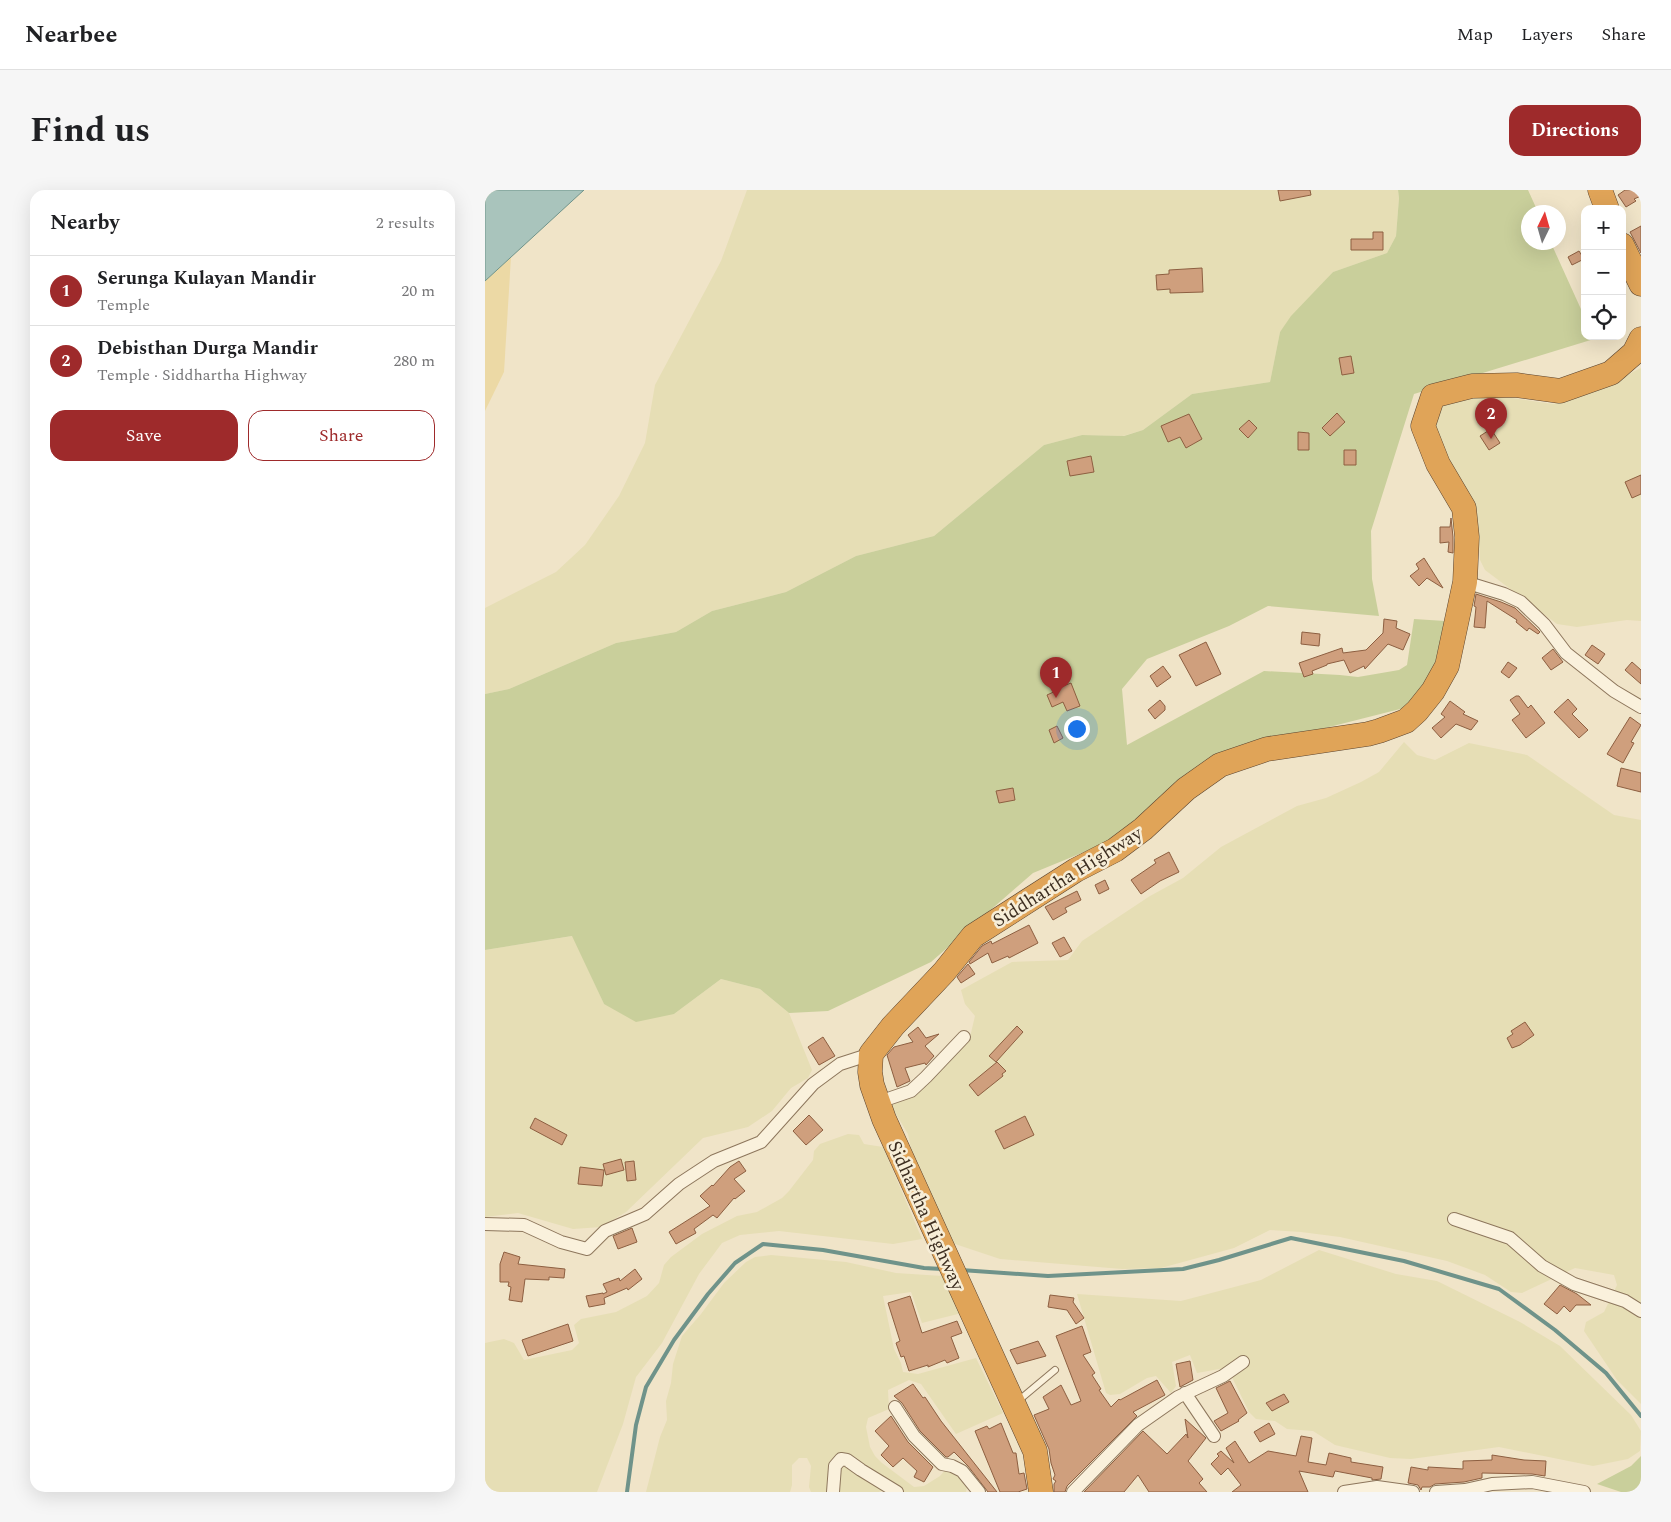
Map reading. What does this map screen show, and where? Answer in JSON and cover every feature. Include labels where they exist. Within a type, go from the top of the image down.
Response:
[{"type":"highway","points":[[1624,250],[1641,284]]},
{"type":"highway","name":"Siddhartha Highway","points":[[871,1054],[893,1026],[944,972],[973,936],[1076,870],[1115,850],[1143,829],[1186,789],[1220,765],[1267,749],[1368,734],[1405,720],[1417,711],[1433,691],[1447,666],[1465,582],[1467,537],[1464,508],[1438,464],[1423,426],[1433,396],[1472,386],[1516,385],[1560,391],[1611,373],[1634,353],[1641,339]]},
{"type":"highway","points":[[871,1054],[870,1072],[872,1084],[882,1111]]},
{"type":"highway","name":"Sidhartha Highway","points":[[882,1111],[1013,1405]]},
{"type":"highway","points":[[1013,1405],[1035,1451],[1041,1492]]},
{"type":"street","points":[[1465,582],[1504,594],[1521,602],[1544,624],[1566,653],[1614,691],[1641,707]]},
{"type":"street","points":[[882,1111],[911,1091],[927,1077],[964,1037]]},
{"type":"street","points":[[485,1224],[524,1225],[561,1242],[587,1249],[605,1231],[645,1214],[679,1184],[714,1161],[761,1142],[813,1084],[840,1064],[871,1054]]},
{"type":"street","points":[[1454,1219],[1510,1238],[1542,1266],[1574,1284],[1625,1301],[1641,1311]]},
{"type":"street","points":[[1073,1492],[1138,1425],[1178,1397],[1223,1376],[1243,1362]]},
{"type":"street","points":[[1185,1393],[1214,1436]]},
{"type":"street","points":[[895,1407],[914,1436],[942,1464],[962,1470],[979,1492]]},
{"type":"street","points":[[833,1492],[835,1466],[841,1459],[847,1460],[897,1492]]},
{"type":"street","points":[[1436,1492],[1465,1490],[1492,1484],[1533,1482],[1584,1492]]},
{"type":"street","points":[[1344,1492],[1377,1487],[1413,1492]]},
{"type":"lane","points":[[1013,1405],[1055,1370]]},
{"type":"shaded area","points":[[747,190],[1398,190],[1399,198],[1396,236],[1387,253],[1333,272],[1280,332],[1270,382],[1192,394],[1143,430],[1123,436],[1082,435],[1044,445],[934,536],[856,556],[786,592],[712,611],[676,632],[616,643],[509,689],[485,694],[485,608],[556,572],[585,545],[619,496],[645,443],[655,385],[721,261]]},
{"type":"shaded area","points":[[1641,368],[1641,621],[1627,620],[1577,627],[1557,624],[1485,570],[1480,560],[1478,531],[1433,432],[1439,404],[1477,393],[1553,404],[1591,392]]},
{"type":"shaded area","points":[[1404,742],[1417,755],[1435,760],[1469,743],[1527,755],[1614,815],[1641,820],[1641,1404],[1617,1380],[1584,1331],[1586,1322],[1604,1312],[1617,1285],[1614,1275],[1575,1268],[1522,1293],[1511,1292],[1485,1275],[1447,1261],[1340,1237],[1270,1230],[1234,1248],[1161,1268],[1122,1269],[1000,1259],[952,1243],[916,1173],[908,1134],[891,1106],[925,1082],[970,1037],[975,1016],[965,1004],[961,990],[1012,962],[1068,960],[1082,941],[1150,896],[1183,878],[1221,847],[1297,806],[1326,798],[1379,772]]},
{"type":"shaded area","points":[[573,936],[604,1004],[674,1014],[721,979],[760,989],[789,1013],[812,1070],[808,1078],[791,1088],[772,1111],[748,1127],[703,1138],[626,1212],[601,1227],[573,1229],[518,1213],[485,1217],[485,950]]},
{"type":"shaded area","points":[[848,1134],[859,1135],[864,1144],[883,1147],[922,1239],[893,1244],[779,1231],[740,1235],[722,1243],[699,1274],[662,1343],[636,1377],[623,1424],[597,1492],[485,1492],[485,1343],[504,1339],[514,1343],[524,1360],[572,1350],[579,1343],[574,1325],[581,1319],[616,1312],[647,1296],[659,1283],[664,1265],[671,1257],[702,1234],[737,1216],[757,1212],[782,1198],[813,1160],[814,1151],[820,1144]]},
{"type":"shaded area","points":[[1319,1250],[1396,1274],[1437,1281],[1520,1322],[1560,1346],[1631,1415],[1641,1431],[1640,1451],[1628,1459],[1593,1466],[1499,1447],[1411,1459],[1390,1458],[1335,1445],[1313,1431],[1287,1429],[1275,1421],[1256,1419],[1249,1412],[1229,1371],[1225,1368],[1197,1373],[1190,1355],[1172,1362],[1176,1386],[1171,1393],[1156,1376],[1147,1378],[1120,1394],[1110,1395],[1106,1393],[1077,1294],[1181,1301],[1261,1280]]},
{"type":"shaded area","points":[[771,1255],[846,1262],[896,1273],[942,1276],[962,1313],[922,1323],[911,1292],[883,1296],[894,1349],[903,1372],[918,1374],[976,1358],[1003,1413],[956,1434],[921,1384],[909,1380],[888,1390],[889,1409],[868,1418],[866,1427],[870,1447],[875,1456],[914,1487],[924,1486],[940,1476],[946,1469],[955,1471],[967,1487],[966,1492],[899,1492],[891,1486],[879,1492],[811,1492],[809,1487],[811,1466],[807,1458],[799,1458],[792,1465],[790,1492],[646,1492],[660,1437],[667,1420],[666,1401],[671,1383],[673,1364],[682,1336],[724,1283],[746,1262],[755,1257]]},
{"type":"green space","points":[[1398,190],[1528,190],[1535,205],[1521,205],[1521,250],[1554,250],[1581,309],[1581,340],[1591,340],[1414,394],[1371,531],[1372,579],[1379,616],[1268,606],[1229,626],[1147,659],[1122,689],[1127,745],[1264,671],[1358,677],[1399,670],[1407,665],[1414,619],[1445,621],[1432,677],[1408,707],[1215,756],[1106,843],[1033,873],[931,962],[828,1011],[789,1013],[760,989],[721,979],[674,1014],[636,1022],[604,1004],[572,936],[485,950],[485,694],[509,689],[616,643],[676,632],[712,611],[786,592],[856,556],[934,536],[1044,445],[1082,435],[1124,436],[1143,430],[1192,394],[1270,382],[1280,332],[1291,316],[1333,272],[1387,253],[1396,236]]},
{"type":"green space","points":[[1641,1456],[1641,1492],[1621,1492],[1597,1484],[1631,1466]]},
{"type":"sand","points":[[511,257],[504,372],[485,411],[485,281]]},
{"type":"water","points":[[490,190],[584,190],[485,281],[485,194]]},
{"type":"building","points":[[1278,190],[1310,190],[1311,195],[1280,201]]},
{"type":"building","points":[[1625,190],[1641,190],[1641,196],[1634,199],[1636,201],[1626,207],[1618,195]]},
{"type":"building","points":[[1641,226],[1641,253],[1630,232]]},
{"type":"building","points":[[1373,232],[1383,232],[1383,250],[1351,250],[1351,239],[1373,239]]},
{"type":"building","points":[[1579,251],[1581,260],[1572,265],[1568,257]]},
{"type":"building","points":[[1202,268],[1203,292],[1170,293],[1170,289],[1157,290],[1156,275],[1169,274],[1169,270]]},
{"type":"building","points":[[1351,356],[1354,373],[1342,375],[1339,358]]},
{"type":"building","points":[[1337,413],[1345,422],[1330,436],[1322,428]]},
{"type":"building","points":[[1189,414],[1202,439],[1186,448],[1180,437],[1168,442],[1161,426]]},
{"type":"building","points":[[1249,420],[1257,428],[1248,438],[1239,429]]},
{"type":"building","points":[[1491,429],[1500,443],[1489,450],[1480,436]]},
{"type":"building","points":[[1298,432],[1309,433],[1309,450],[1298,450]]},
{"type":"building","points":[[1344,450],[1356,450],[1356,465],[1344,465]]},
{"type":"building","points":[[1091,456],[1094,472],[1070,476],[1067,461]]},
{"type":"building","points":[[1641,475],[1641,494],[1632,498],[1625,482]]},
{"type":"building","points":[[1451,518],[1453,553],[1448,552],[1449,542],[1440,543],[1440,527],[1450,527]]},
{"type":"building","points":[[1424,558],[1443,588],[1427,578],[1419,586],[1410,576],[1419,569],[1416,564]]},
{"type":"building","points":[[1476,594],[1515,608],[1540,632],[1538,634],[1529,628],[1527,631],[1516,622],[1517,620],[1487,601],[1485,628],[1474,627]]},
{"type":"building","points":[[1384,619],[1397,621],[1396,628],[1410,634],[1403,650],[1388,644],[1365,669],[1364,666],[1350,673],[1344,660],[1327,664],[1312,671],[1313,674],[1304,677],[1299,663],[1342,648],[1343,653],[1366,650],[1383,633]]},
{"type":"building","points":[[1302,632],[1320,634],[1319,646],[1301,644]]},
{"type":"building","points":[[1206,642],[1221,674],[1196,686],[1179,655]]},
{"type":"building","points":[[1592,645],[1605,654],[1598,664],[1585,655]]},
{"type":"building","points":[[1553,649],[1563,662],[1551,670],[1542,658]]},
{"type":"building","points":[[1508,662],[1517,668],[1509,678],[1501,672]]},
{"type":"building","points":[[1632,662],[1641,670],[1641,684],[1625,670]]},
{"type":"building","points":[[1163,666],[1171,677],[1157,687],[1150,676]]},
{"type":"building","points":[[1071,683],[1080,706],[1067,711],[1063,702],[1052,707],[1047,695]]},
{"type":"building","points":[[1519,696],[1528,708],[1531,705],[1545,723],[1526,738],[1512,720],[1520,714],[1510,700]]},
{"type":"building","points":[[1568,699],[1577,709],[1572,714],[1588,730],[1579,738],[1554,712]]},
{"type":"building","points":[[1160,700],[1165,706],[1165,710],[1155,719],[1148,710]]},
{"type":"building","points":[[1450,701],[1465,712],[1463,714],[1478,721],[1471,730],[1456,724],[1441,738],[1432,728],[1445,717],[1441,714]]},
{"type":"building","points":[[1630,717],[1641,725],[1631,742],[1634,743],[1623,763],[1607,754]]},
{"type":"building","points":[[1057,726],[1063,738],[1054,743],[1049,730]]},
{"type":"building","points":[[1621,768],[1641,773],[1641,792],[1617,786]]},
{"type":"building","points":[[1013,788],[1015,800],[999,803],[996,791]]},
{"type":"building","points":[[1169,852],[1179,872],[1160,881],[1141,894],[1131,880],[1156,863],[1154,860]]},
{"type":"building","points":[[1105,880],[1109,889],[1099,894],[1095,885]]},
{"type":"building","points":[[1077,891],[1081,900],[1065,908],[1067,912],[1053,920],[1045,907]]},
{"type":"building","points":[[1029,925],[1038,943],[1009,958],[1008,956],[992,963],[988,953],[970,964],[969,962],[982,946],[991,941],[992,944]]},
{"type":"building","points":[[1064,937],[1072,951],[1060,957],[1052,943]]},
{"type":"building","points":[[968,964],[975,974],[961,983],[957,977]]},
{"type":"building","points":[[1525,1022],[1534,1035],[1512,1048],[1507,1038],[1513,1034],[1511,1031]]},
{"type":"building","points":[[1017,1026],[1023,1032],[996,1062],[989,1056]]},
{"type":"building","points":[[918,1027],[926,1038],[939,1034],[925,1046],[934,1056],[926,1065],[925,1063],[905,1068],[910,1081],[897,1087],[887,1055],[894,1047],[913,1042],[908,1035]]},
{"type":"building","points":[[823,1037],[835,1056],[819,1065],[808,1047]]},
{"type":"building","points":[[997,1062],[1006,1071],[1002,1074],[1003,1076],[978,1096],[969,1085]]},
{"type":"building","points":[[809,1115],[823,1130],[806,1145],[793,1131]]},
{"type":"building","points":[[1025,1116],[1034,1135],[1004,1149],[995,1131]]},
{"type":"building","points":[[535,1118],[567,1135],[562,1145],[530,1128]]},
{"type":"building","points":[[621,1159],[624,1170],[606,1175],[603,1164]]},
{"type":"building","points":[[634,1161],[636,1180],[627,1181],[625,1162]]},
{"type":"building","points":[[739,1161],[746,1171],[734,1179],[745,1191],[734,1198],[717,1218],[713,1215],[694,1229],[696,1233],[676,1244],[669,1232],[710,1206],[700,1196],[713,1186],[730,1167]]},
{"type":"building","points":[[580,1167],[604,1170],[602,1186],[578,1184]]},
{"type":"building","points":[[632,1228],[637,1242],[618,1249],[613,1236]]},
{"type":"building","points":[[504,1252],[520,1257],[518,1264],[565,1269],[564,1278],[549,1277],[549,1280],[525,1279],[522,1302],[509,1300],[511,1287],[508,1286],[509,1282],[500,1282],[500,1264]]},
{"type":"building","points":[[635,1269],[642,1279],[628,1290],[627,1288],[604,1298],[605,1304],[589,1307],[586,1296],[607,1292],[603,1284],[619,1278],[620,1281]]},
{"type":"building","points":[[1560,1285],[1577,1294],[1591,1305],[1576,1305],[1570,1312],[1564,1306],[1557,1314],[1544,1304]]},
{"type":"building","points":[[1050,1295],[1074,1298],[1073,1302],[1084,1318],[1076,1324],[1067,1310],[1048,1307]]},
{"type":"building","points":[[910,1296],[922,1333],[957,1321],[962,1333],[951,1337],[959,1358],[947,1363],[945,1360],[928,1367],[928,1365],[909,1371],[904,1356],[901,1357],[896,1343],[900,1341],[888,1303]]},
{"type":"building","points":[[568,1324],[573,1341],[528,1356],[522,1340]]},
{"type":"building","points":[[1082,1326],[1091,1352],[1083,1355],[1095,1373],[1092,1375],[1101,1389],[1099,1390],[1111,1407],[1119,1399],[1157,1380],[1165,1395],[1133,1412],[1137,1416],[1067,1486],[1065,1492],[1054,1492],[1056,1481],[1053,1479],[1055,1475],[1049,1449],[1034,1415],[1049,1409],[1043,1397],[1061,1385],[1071,1405],[1081,1401],[1056,1336]]},
{"type":"building","points":[[1038,1341],[1046,1356],[1017,1364],[1010,1350]]},
{"type":"building","points":[[1190,1361],[1193,1380],[1180,1387],[1176,1364]]},
{"type":"building","points":[[1230,1381],[1247,1413],[1239,1421],[1221,1431],[1214,1421],[1228,1413],[1216,1388]]},
{"type":"building","points":[[913,1384],[997,1492],[988,1492],[968,1466],[954,1452],[946,1457],[920,1431],[902,1403],[894,1396]]},
{"type":"building","points":[[1284,1394],[1289,1402],[1272,1411],[1266,1403]]},
{"type":"building","points":[[891,1416],[908,1442],[933,1467],[924,1482],[914,1477],[917,1471],[903,1458],[893,1467],[881,1455],[889,1446],[875,1431]]},
{"type":"building","points":[[1185,1419],[1206,1438],[1188,1461],[1203,1479],[1199,1483],[1207,1492],[1149,1492],[1138,1475],[1124,1492],[1084,1492],[1143,1431],[1167,1454],[1186,1434],[1188,1438]]},
{"type":"building","points":[[1001,1423],[1013,1453],[1016,1453],[1019,1474],[1024,1473],[1027,1489],[1018,1492],[1000,1492],[975,1431],[987,1426],[989,1429]]},
{"type":"building","points":[[1269,1423],[1275,1434],[1260,1442],[1254,1432]]},
{"type":"building","points":[[1301,1436],[1312,1438],[1308,1462],[1326,1465],[1329,1453],[1351,1458],[1351,1462],[1383,1467],[1381,1479],[1372,1480],[1372,1478],[1335,1471],[1333,1477],[1299,1471],[1308,1492],[1232,1492],[1241,1485],[1228,1468],[1221,1475],[1211,1464],[1221,1451],[1234,1463],[1226,1448],[1235,1441],[1249,1463],[1268,1451],[1296,1456]]},
{"type":"building","points":[[1492,1455],[1546,1461],[1545,1476],[1482,1473],[1482,1478],[1464,1482],[1435,1484],[1430,1487],[1422,1487],[1421,1490],[1418,1485],[1408,1483],[1411,1467],[1428,1470],[1428,1467],[1463,1469],[1463,1461],[1492,1460]]},
{"type":"waterway","points":[[961,1270],[1048,1276],[1183,1269],[1291,1238],[1404,1261],[1499,1289],[1555,1330],[1606,1373],[1641,1416]]},
{"type":"waterway","points":[[627,1492],[636,1425],[646,1387],[674,1340],[708,1294],[735,1263],[763,1244],[823,1250],[924,1268],[942,1269]]},
{"type":"place","name":"Debisthan Durga Mandir","points":[[1491,439]]},
{"type":"place","name":"Serunga Kulayan Mandir","points":[[1056,698]]}]
